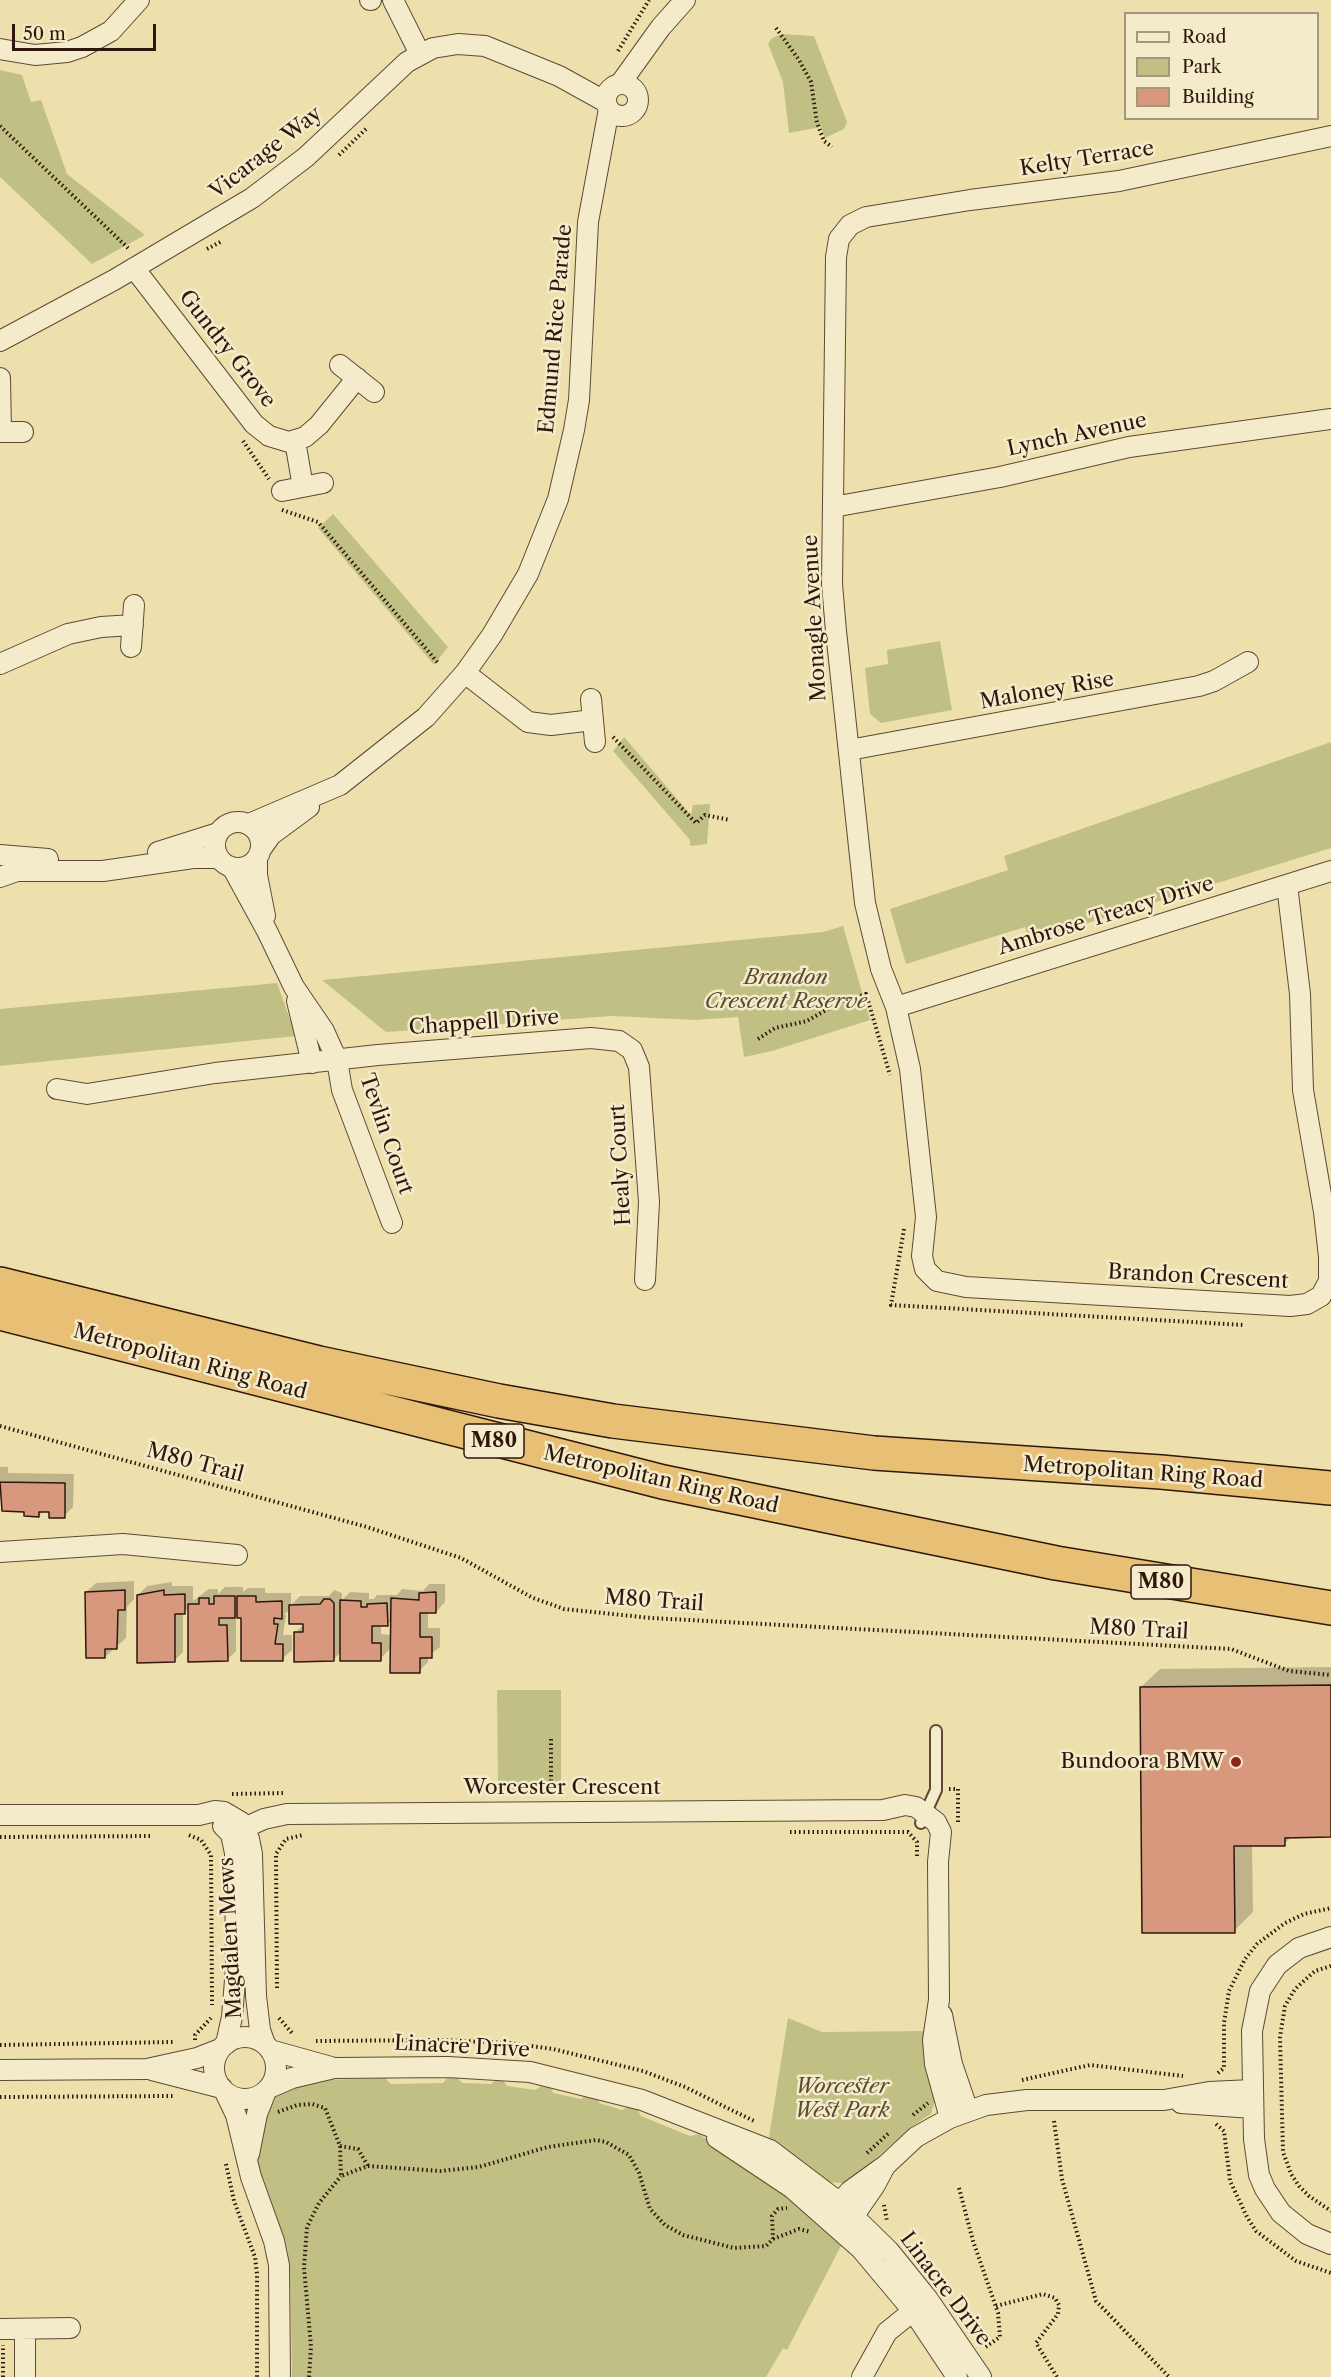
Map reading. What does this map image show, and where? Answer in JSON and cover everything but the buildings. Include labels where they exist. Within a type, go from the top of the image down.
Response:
[{"type":"highway","name":"Metropolitan Ring Road","points":[[0,1284],[319,1363],[499,1401],[613,1421],[874,1453],[1161,1472],[1331,1488]]},
{"type":"highway","name":"Metropolitan Ring Road","points":[[0,1313],[663,1482],[1056,1563],[1331,1608]]},
{"type":"street","points":[[0,49],[19,54],[51,55],[82,47],[111,31],[139,0]]},
{"type":"street","points":[[393,0],[420,54]]},
{"type":"street","name":"Edmund Rice Parade","points":[[259,854],[280,827],[383,753],[426,717],[465,673],[509,609],[528,574],[548,528],[564,476],[579,400],[585,260],[597,180],[616,97],[674,10],[685,0]]},
{"type":"street","name":"Vicarage Way","points":[[0,341],[223,218],[281,177],[335,131],[398,70],[420,54],[445,45],[478,45],[502,52],[616,97]]},
{"type":"street","name":"Kelty Terrace","points":[[850,225],[866,217],[897,211],[1119,181],[1331,136]]},
{"type":"street","name":"Monagle Avenue","points":[[850,225],[839,239],[836,257],[833,600],[865,903],[881,969],[896,1007]]},
{"type":"street","name":"Gundry Grove","points":[[137,266],[255,424],[277,440],[295,441]]},
{"type":"street","points":[[340,365],[374,392]]},
{"type":"street","points":[[0,378],[1,432],[23,432]]},
{"type":"street","points":[[303,487],[295,441],[319,425],[357,378]]},
{"type":"street","name":"Lynch Avenue","points":[[833,507],[1000,477],[1138,445],[1331,419]]},
{"type":"street","points":[[276,492],[323,483]]},
{"type":"street","points":[[0,664],[68,634],[133,615],[131,647]]},
{"type":"street","name":"Maloney Rise","points":[[849,750],[1199,686],[1223,677],[1248,662]]},
{"type":"street","points":[[465,673],[528,722],[551,725],[593,720]]},
{"type":"street","points":[[591,699],[595,742]]},
{"type":"street","name":"Edmund Rice Parade","points":[[249,824],[330,790]]},
{"type":"street","points":[[267,931],[257,875],[259,834],[249,824],[234,822],[222,828],[218,833],[215,846],[267,931],[294,987],[324,1031],[337,1060]]},
{"type":"street","points":[[0,855],[75,860],[128,856],[157,852],[218,833]]},
{"type":"street","points":[[0,877],[17,871],[104,871],[169,861],[226,863],[246,867],[259,854]]},
{"type":"street","name":"Ambrose Treacy Drive","points":[[896,1007],[1331,871]]},
{"type":"street","name":"Brandon Crescent","points":[[896,1007],[912,1081],[925,1206],[922,1256],[925,1269],[938,1281],[959,1287],[1290,1306],[1307,1304],[1326,1298],[1330,1274],[1320,1186],[1303,1090],[1300,994],[1287,885]]},
{"type":"street","points":[[294,987],[312,1063]]},
{"type":"street","name":"Chappell Drive","points":[[57,1089],[87,1094],[101,1093],[214,1073],[591,1038],[619,1041],[632,1050]]},
{"type":"street","name":"Healy Court","points":[[632,1050],[639,1067],[650,1202],[645,1280]]},
{"type":"street","name":"Tevlin Court","points":[[337,1060],[342,1090],[392,1223]]},
{"type":"street","points":[[0,1552],[123,1544],[237,1555]]},
{"type":"street","name":"Worcester Crescent","points":[[238,1831],[264,1819],[287,1814],[883,1810],[924,1818]]},
{"type":"street","points":[[0,1815],[199,1815],[238,1831]]},
{"type":"street","points":[[924,1818],[938,1862],[939,2000],[952,2064],[959,2115]]},
{"type":"street","name":"Magdalen Mews","points":[[223,2046],[232,2017],[236,1968],[235,1853],[238,1831]]},
{"type":"street","name":"Magdalen Mews","points":[[238,1831],[252,1854],[257,2007],[268,2047]]},
{"type":"street","points":[[1331,1937],[1299,1948],[1287,1956],[1272,1972],[1260,1991],[1252,2031],[1256,2160],[1265,2189],[1281,2213],[1294,2226],[1331,2244]]},
{"type":"street","points":[[0,2070],[147,2069],[197,2058],[241,2037],[258,2040],[268,2047],[276,2073],[256,2114],[248,2157]]},
{"type":"street","points":[[223,2046],[214,2065],[214,2073],[236,2115],[251,2177],[274,2241],[279,2265],[280,2377]]},
{"type":"street","name":"Linacre Drive","points":[[268,2047],[334,2068]]},
{"type":"street","name":"Linacre Drive","points":[[268,2089],[292,2078],[334,2068],[448,2067],[530,2072],[606,2089],[688,2118],[770,2150],[841,2217],[910,2276],[984,2368]]},
{"type":"street","points":[[147,2069],[224,2090],[233,2097],[250,2099],[268,2089]]},
{"type":"street","points":[[841,2217],[864,2178],[886,2165],[916,2137],[959,2115],[986,2105],[1027,2100],[1164,2100],[1209,2107],[1253,2099]]},
{"type":"street","name":"Linacre Drive","points":[[841,2217],[874,2264],[913,2311],[957,2377]]},
{"type":"street","points":[[862,2377],[887,2332],[913,2311]]},
{"type":"street","points":[[2,2329],[70,2328]]},
{"type":"street","points":[[25,2329],[25,2377]]},
{"type":"lane","points":[[924,1818],[936,1790],[936,1731]]},
{"type":"path","points":[[616,97],[628,32],[649,0]]},
{"type":"path","points":[[776,28],[803,66],[812,87],[817,123],[824,141],[831,147]]},
{"type":"path","points":[[337,156],[376,120]]},
{"type":"path","points":[[0,126],[122,242],[137,266]]},
{"type":"path","points":[[203,252],[231,235]]},
{"type":"path","points":[[236,433],[263,468],[288,513],[318,522],[439,664]]},
{"type":"path","points":[[593,720],[627,750],[696,824],[705,815],[730,820]]},
{"type":"path","points":[[758,1039],[775,1028],[807,1021],[838,1003],[866,994],[890,1076]]},
{"type":"path","points":[[905,1218],[891,1305],[1251,1325]]},
{"type":"path","name":"M80 Trail","points":[[0,1426],[366,1527],[461,1558],[533,1598],[564,1609],[651,1618],[1231,1649],[1289,1671],[1331,1675]]},
{"type":"path","points":[[550,1739],[551,1813]]},
{"type":"path","points":[[958,1789],[958,1832]]},
{"type":"path","points":[[779,1832],[908,1832],[917,1842],[917,1866]]},
{"type":"path","points":[[188,1835],[201,1840],[211,1855],[212,2018]]},
{"type":"path","points":[[277,1991],[276,1854],[286,1839],[293,1836],[314,1835]]},
{"type":"path","points":[[0,1837],[152,1836]]},
{"type":"path","points":[[1331,1966],[1315,1971],[1295,1989],[1286,2006],[1280,2037],[1283,2152],[1291,2174],[1299,2186],[1331,2211]]},
{"type":"path","points":[[188,2042],[195,2035]]},
{"type":"path","points":[[0,2044],[176,2042]]},
{"type":"path","points":[[0,2097],[184,2096]]},
{"type":"path","points":[[256,2114],[279,2112],[297,2105],[320,2105],[329,2114],[340,2146],[341,2176]]},
{"type":"path","points":[[1043,2121],[1063,2121]]},
{"type":"path","points":[[1054,2121],[1060,2171],[1096,2301],[1169,2377]]},
{"type":"path","points":[[309,2377],[311,2347],[304,2267],[307,2228],[319,2203],[341,2176],[368,2166],[453,2170],[498,2163],[572,2142],[606,2142],[629,2155],[639,2173],[650,2209],[672,2230],[734,2248],[766,2246],[773,2239],[799,2229],[817,2235]]},
{"type":"path","points":[[340,2146],[358,2149],[368,2166]]},
{"type":"path","points":[[226,2154],[234,2201],[255,2257],[257,2377]]},
{"type":"path","points":[[959,2188],[973,2241],[996,2306],[1000,2337],[981,2350]]},
{"type":"path","points":[[884,2201],[888,2224]]},
{"type":"path","points":[[773,2239],[772,2216],[778,2210],[788,2208]]},
{"type":"path","points":[[996,2306],[1043,2294],[1055,2298],[1059,2305],[1058,2314],[1036,2343],[1057,2377]]},
{"type":"path","points":[[2,2329],[3,2377]]},
{"type":"path","points":[[975,2342],[981,2350],[984,2368]]},
{"type":"green space","points":[[782,34],[814,36],[847,122],[844,129],[825,138],[821,127],[789,133],[783,82],[768,44],[772,38]]},
{"type":"green space","points":[[0,70],[22,75],[31,102],[41,100],[67,174],[145,235],[92,264],[0,177]]},
{"type":"green space","points":[[333,514],[448,647],[434,665],[318,528]]},
{"type":"green space","points":[[940,641],[952,710],[881,723],[870,714],[865,668],[888,664],[887,650]]},
{"type":"green space","points":[[624,737],[691,815],[693,805],[710,804],[707,844],[690,846],[690,840],[613,751]]},
{"type":"green space","points":[[1331,742],[1331,848],[1029,941],[1025,927],[906,964],[890,909],[1008,870],[1004,856]]},
{"type":"green space","name":"Brandon Crescent Reserve","points":[[843,926],[870,1020],[772,1051],[744,1057],[738,1017],[695,1020],[612,1016],[386,1032],[322,980],[823,932]]},
{"type":"green space","points":[[277,983],[296,1036],[0,1066],[0,1009]]},
{"type":"green space","points":[[497,1690],[561,1690],[561,1790],[498,1790]]},
{"type":"green space","name":"Worcester West Park","points":[[788,2018],[822,2032],[927,2031],[937,2093],[931,2114],[911,2127],[856,2176],[843,2183],[826,2182],[768,2143]]},
{"type":"green space","points":[[448,2077],[457,2077],[462,2083],[491,2084],[497,2079],[502,2079],[507,2086],[535,2090],[543,2085],[551,2086],[553,2093],[581,2099],[589,2094],[597,2096],[599,2103],[622,2110],[630,2106],[637,2108],[641,2116],[690,2136],[699,2134],[785,2191],[844,2240],[787,2350],[783,2348],[766,2377],[292,2377],[290,2270],[287,2247],[261,2179],[258,2162],[259,2136],[273,2092],[320,2080],[385,2078],[391,2084],[443,2083]]},
{"type":"place","name":"Bundoora BMW","points":[[1236,1762]]}]
